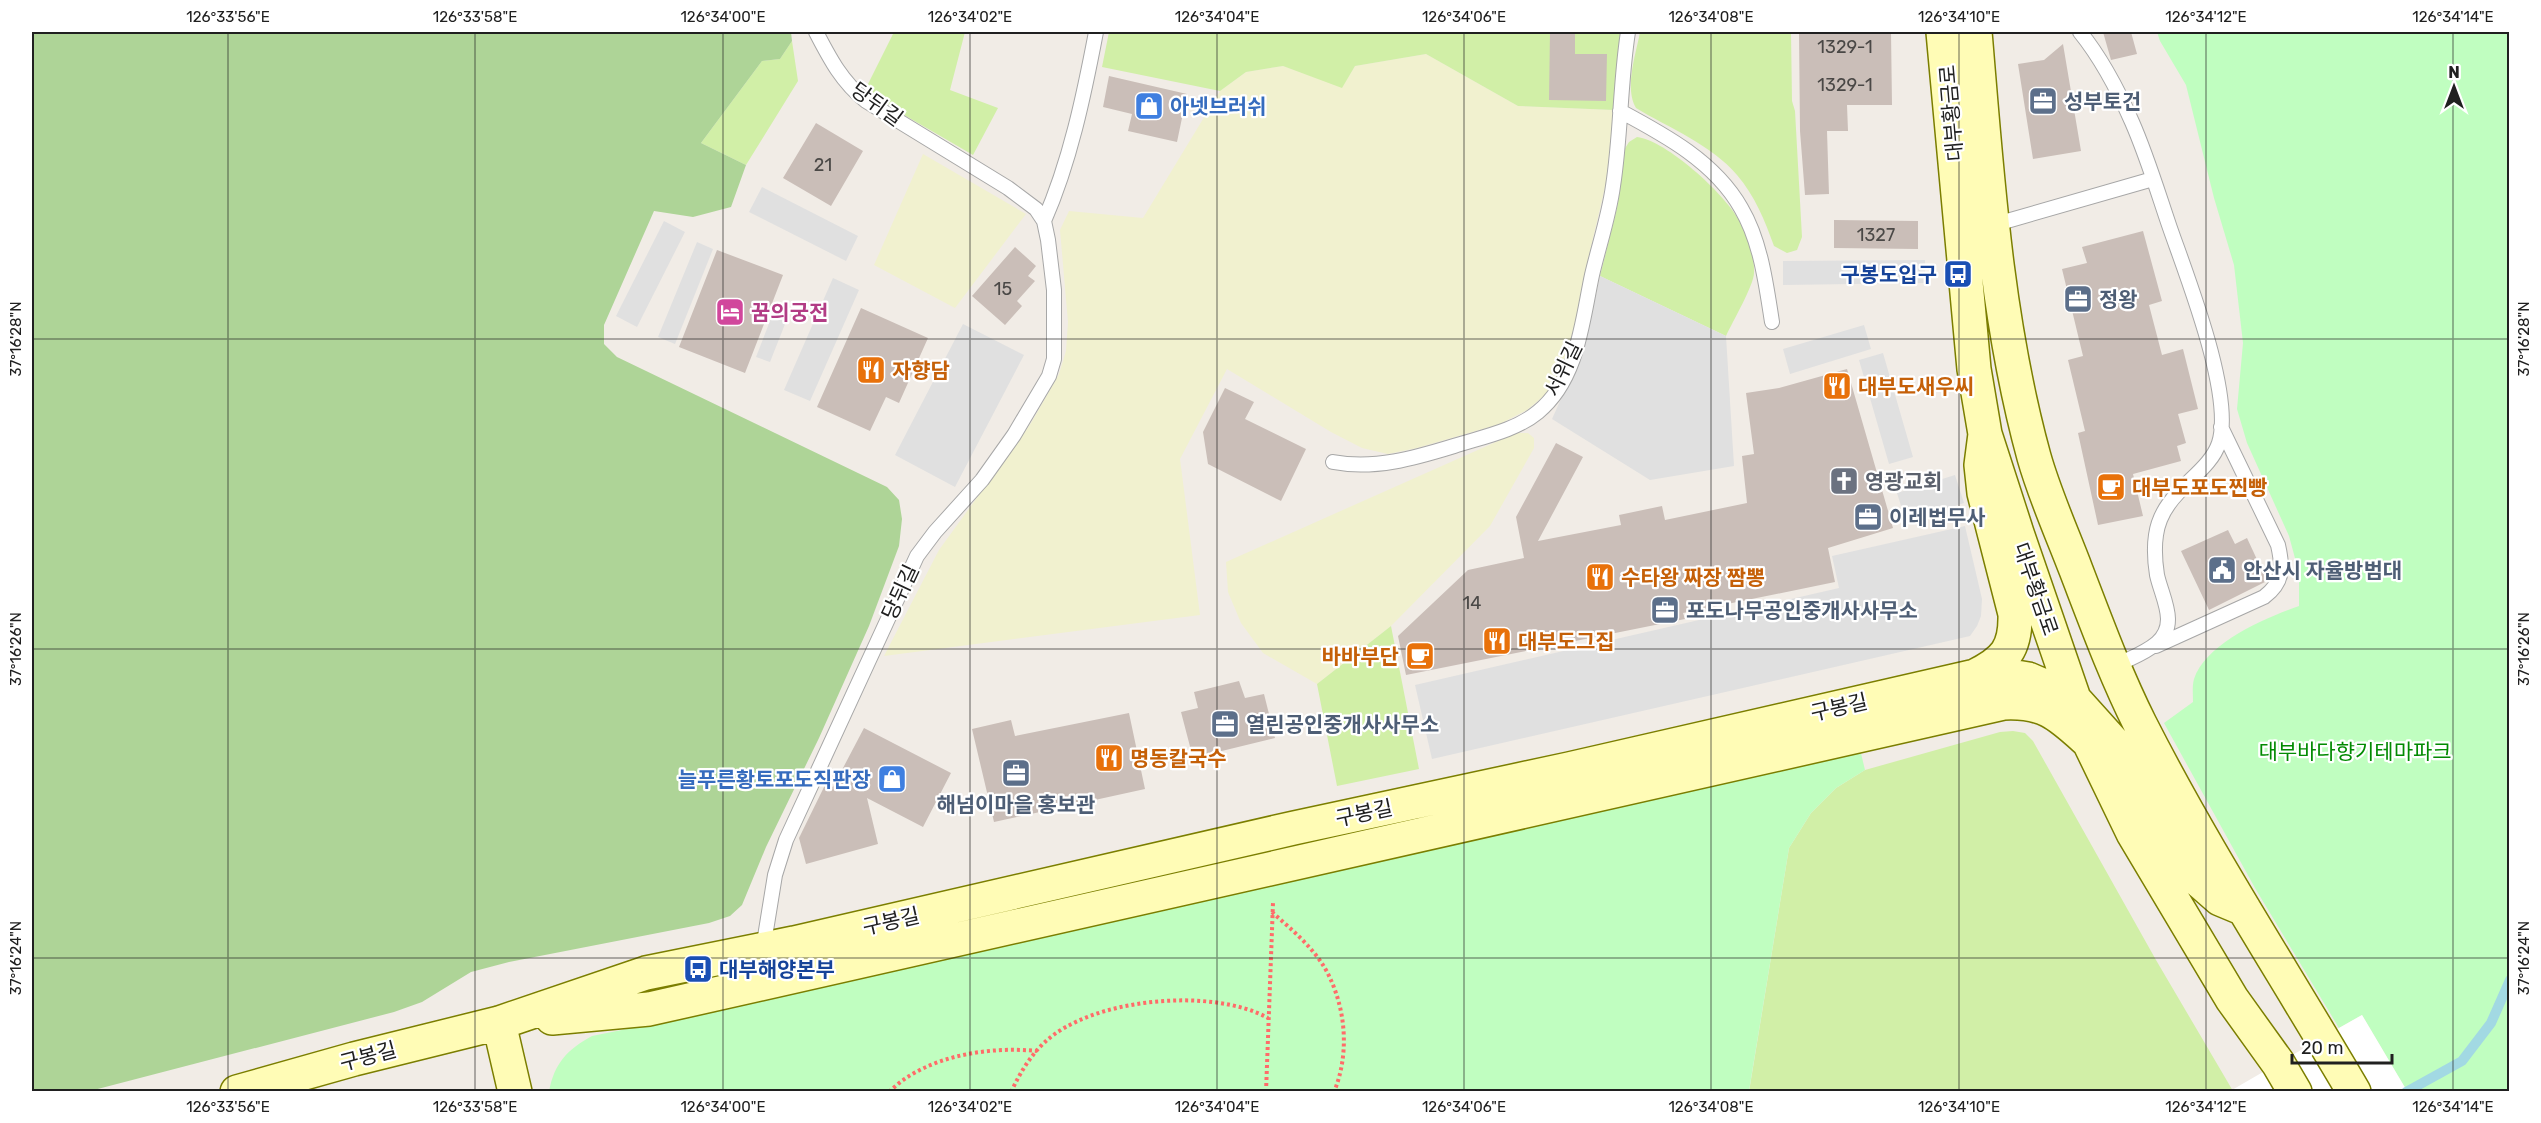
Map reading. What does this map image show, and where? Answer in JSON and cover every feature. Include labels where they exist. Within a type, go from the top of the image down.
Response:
[{"type":"street","name":"대부황금로","points":[[1944,32],[1974,369],[1985,434],[2089,742],[2139,843],[2232,999],[2295,1092]]},
{"type":"street","name":"대부황금로","points":[[1975,32],[2006,335],[2035,460],[2113,667],[2169,779],[2354,1092]]},
{"type":"street","name":"구봉길","points":[[237,1092],[354,1059],[499,1023],[649,1009],[763,967],[1975,676],[1997,665],[2009,650],[2016,633],[2015,614],[1984,493],[1982,465],[1985,434]]},
{"type":"street","points":[[1971,710],[2028,679],[2059,655],[2072,640],[2081,622],[2081,603],[2076,570]]},
{"type":"street","points":[[1975,676],[2004,675],[2028,679],[2074,699],[2119,750],[2196,878],[2220,899],[2245,910]]},
{"type":"street","name":"구봉길","points":[[763,967],[2004,703],[2025,702],[2047,708],[2089,742]]},
{"type":"street","points":[[499,1023],[515,1092]]},
{"type":"lane","name":"당뒤길","points":[[763,967],[775,875],[786,840],[917,556],[934,532],[982,480],[1014,435],[1049,376],[1054,359],[1054,290],[1044,221],[1024,198],[866,101],[852,90],[838,74],[816,32]]},
{"type":"lane","points":[[1044,221],[1055,195],[1068,152],[1096,32]]},
{"type":"lane","name":"서위길","points":[[1333,462],[1350,466],[1394,462],[1430,453],[1509,429],[1537,413],[1552,397],[1575,354],[1609,214],[1614,185],[1628,32]]},
{"type":"lane","points":[[2080,32],[2095,50],[2128,113],[2153,179],[2217,376],[2221,427],[2219,442],[2212,457],[2178,491],[2164,511],[2156,532],[2154,551],[2168,615],[2166,630],[2158,642],[2146,651]]},
{"type":"lane","points":[[1620,111],[1702,162],[1726,186],[1742,209],[1754,237],[1762,266],[1772,322]]},
{"type":"lane","points":[[1993,225],[2153,179]]},
{"type":"lane","points":[[2113,667],[2264,597],[2275,589],[2281,577],[2282,563],[2278,545],[2221,427]]},
{"type":"path","points":[[1266,1092],[1273,892]]},
{"type":"path","points":[[1272,912],[1311,950],[1326,969],[1335,989],[1344,1026],[1344,1048],[1342,1068],[1334,1092]]},
{"type":"path","points":[[1011,1092],[1024,1066],[1045,1042],[1076,1021],[1107,1010],[1133,1003],[1169,1000],[1238,1007],[1257,1012],[1268,1018]]},
{"type":"path","points":[[889,1092],[898,1082],[927,1066],[945,1061],[999,1051],[1037,1051]]},
{"type":"green space","points":[[32,32],[791,32],[792,41],[780,59],[762,61],[701,143],[746,165],[731,207],[693,217],[654,211],[604,325],[604,344],[617,357],[887,487],[899,500],[902,519],[899,546],[869,626],[819,738],[766,847],[742,905],[730,916],[709,923],[509,962],[471,972],[422,1002],[394,1012],[90,1091],[32,1091]]},
{"type":"green space","points":[[894,32],[965,32],[950,90],[998,108],[973,155],[899,112],[866,88]]},
{"type":"green space","points":[[1109,32],[1622,32],[1614,110],[1518,106],[1426,54],[1355,66],[1342,88],[1283,66],[1246,72],[1220,91],[1102,67]]},
{"type":"green space","points":[[1640,32],[1791,32],[1792,101],[1795,111],[1802,237],[1797,250],[1787,253],[1774,246],[1754,200],[1727,164],[1690,138],[1636,108],[1631,91],[1631,81]]},
{"type":"green space","name":"대부바다향기테마파크","points":[[2157,32],[2509,32],[2509,1091],[2407,1091],[2362,1015],[2339,1028],[2255,888],[2164,723],[2193,702],[2194,679],[2211,654],[2224,643],[2254,625],[2299,606],[2299,573],[2289,536],[2247,443],[2237,409],[2243,343],[2234,265],[2214,198],[2186,85]]},
{"type":"green space","points":[[792,41],[798,81],[746,165],[701,143],[762,61],[780,59]]},
{"type":"green space","points":[[1426,54],[1518,106],[1614,110],[1606,183],[1584,277],[1577,321],[1569,350],[1558,376],[1545,395],[1527,410],[1500,424],[1388,454],[1362,448],[1331,432],[1227,369],[1180,459],[1200,615],[884,656],[939,550],[1031,423],[1059,374],[1066,351],[1068,322],[1060,230],[1069,211],[1143,218],[1220,91],[1246,72],[1283,66],[1342,87],[1355,66]]},
{"type":"green space","points":[[1637,137],[1663,148],[1694,170],[1732,209],[1745,232],[1753,260],[1753,279],[1726,336],[1600,276],[1617,208],[1624,150],[1629,142]]},
{"type":"green space","points":[[923,154],[1026,214],[955,308],[874,265]]},
{"type":"green space","points":[[1516,433],[1528,433],[1534,438],[1534,448],[1490,526],[1391,626],[1317,684],[1263,653],[1241,623],[1228,592],[1226,562]]},
{"type":"green space","points":[[1391,626],[1419,769],[1337,786],[1317,684]]},
{"type":"green space","points":[[2000,732],[2025,733],[2033,741],[2156,960],[2233,1091],[1749,1092],[1789,848],[1811,813],[1836,788],[1865,770]]},
{"type":"green space","points":[[1860,749],[1865,770],[1836,788],[1811,813],[1789,848],[1749,1091],[549,1092],[554,1073],[563,1058],[592,1036],[745,1005]]},
{"type":"shaded area","points":[[762,187],[858,236],[846,261],[749,212]]},
{"type":"shaded area","points":[[664,221],[685,232],[637,327],[616,316]]},
{"type":"shaded area","points":[[697,242],[713,249],[675,344],[658,337]]},
{"type":"shaded area","points":[[1925,260],[1925,283],[1783,285],[1783,261]]},
{"type":"shaded area","points":[[1600,276],[1726,336],[1734,466],[1650,480],[1552,419],[1585,345]]},
{"type":"shaded area","points":[[833,278],[859,290],[810,401],[784,390]]},
{"type":"shaded area","points":[[777,303],[791,309],[770,362],[756,357]]},
{"type":"shaded area","points":[[963,324],[1024,355],[955,487],[895,455]]},
{"type":"shaded area","points":[[1864,325],[1871,349],[1790,374],[1783,349]]},
{"type":"shaded area","points":[[1883,353],[1913,457],[1889,464],[1859,360]]},
{"type":"shaded area","points":[[1955,475],[1964,503],[1906,522],[1897,493]]},
{"type":"shaded area","points":[[1965,526],[1982,599],[1981,616],[1970,636],[1432,759],[1415,685],[1839,588],[1832,556]]},
{"type":"pier","points":[[2362,1015],[2407,1091],[2232,1090],[2339,1028]]},
{"type":"building","points":[[1550,32],[1575,32],[1575,54],[1607,54],[1606,101],[1549,100]]},
{"type":"building","points":[[1799,32],[1891,32],[1892,105],[1847,105],[1848,131],[1827,131],[1829,194],[1805,195],[1800,131]]},
{"type":"building","points":[[2103,32],[2131,32],[2137,54],[2111,60]]},
{"type":"building","points":[[2063,44],[2081,151],[2033,159],[2018,64],[2044,60]]},
{"type":"building","points":[[1109,76],[1187,94],[1177,142],[1128,131],[1132,114],[1103,107]]},
{"type":"building","points":[[816,123],[863,151],[831,206],[783,178]]},
{"type":"building","points":[[1834,220],[1918,221],[1918,249],[1834,248]]},
{"type":"building","points":[[2143,231],[2162,301],[2149,305],[2162,355],[2183,349],[2198,409],[2178,414],[2186,443],[2177,446],[2181,461],[2133,474],[2143,516],[2098,525],[2078,433],[2085,431],[2068,360],[2083,356],[2062,269],[2087,263],[2082,247]]},
{"type":"building","points":[[1015,247],[1036,266],[1028,276],[1035,281],[1017,301],[1022,306],[1005,325],[972,296]]},
{"type":"building","points":[[717,250],[783,275],[745,373],[679,347]]},
{"type":"building","points":[[861,308],[928,338],[899,403],[886,397],[870,431],[817,407]]},
{"type":"building","points":[[1847,369],[1893,528],[1828,548],[1835,582],[1683,613],[1685,619],[1406,675],[1398,636],[1468,570],[1524,558],[1516,517],[1556,443],[1583,457],[1538,541],[1621,525],[1619,515],[1662,506],[1665,520],[1747,503],[1742,456],[1754,454],[1746,393],[1779,388]]},
{"type":"building","points":[[1225,388],[1254,402],[1245,419],[1306,449],[1281,501],[1208,464],[1203,432]]},
{"type":"building","points":[[2228,530],[2235,544],[2247,538],[2267,581],[2209,610],[2181,551]]},
{"type":"building","points":[[1239,681],[1245,698],[1264,694],[1275,738],[1193,758],[1181,712],[1198,708],[1194,692]]},
{"type":"building","points":[[1129,713],[1145,789],[994,822],[972,729],[1011,720],[1015,736]]},
{"type":"building","points":[[864,728],[951,773],[923,827],[867,798],[878,844],[806,864],[799,838],[826,783],[833,787]]},
{"type":"waterway","points":[[2406,1092],[2462,1061],[2491,1023],[2510,980]]},
{"type":"place","name":"성부토건","points":[[2043,101]]},
{"type":"place","name":"아넷브러쉬","points":[[1149,106]]},
{"type":"place","name":"구봉도입구","points":[[1958,274]]},
{"type":"place","name":"정왕","points":[[2078,299]]},
{"type":"place","name":"꿈의궁전","points":[[730,312]]},
{"type":"place","name":"자향담","points":[[871,370]]},
{"type":"place","name":"대부도새우씨","points":[[1837,386]]},
{"type":"place","name":"영광교회","points":[[1844,481]]},
{"type":"place","name":"대부도포도찐빵","points":[[2111,487]]},
{"type":"place","name":"이레법무사","points":[[1868,517]]},
{"type":"place","name":"안산시 자율방범대","points":[[2222,570]]},
{"type":"place","name":"수타왕 짜장 짬뽕","points":[[1600,577]]},
{"type":"place","name":"포도나무공인중개사사무소","points":[[1665,610]]},
{"type":"place","name":"대부도그집","points":[[1497,641]]},
{"type":"place","name":"바바부단","points":[[1420,656]]},
{"type":"place","name":"열린공인중개사사무소","points":[[1225,724]]},
{"type":"place","name":"명동칼국수","points":[[1109,758]]},
{"type":"place","name":"해넘이마을 홍보관","points":[[1016,773]]},
{"type":"place","name":"늘푸른황토포도직판장","points":[[892,779]]},
{"type":"place","name":"대부해양본부","points":[[698,969]]}]
